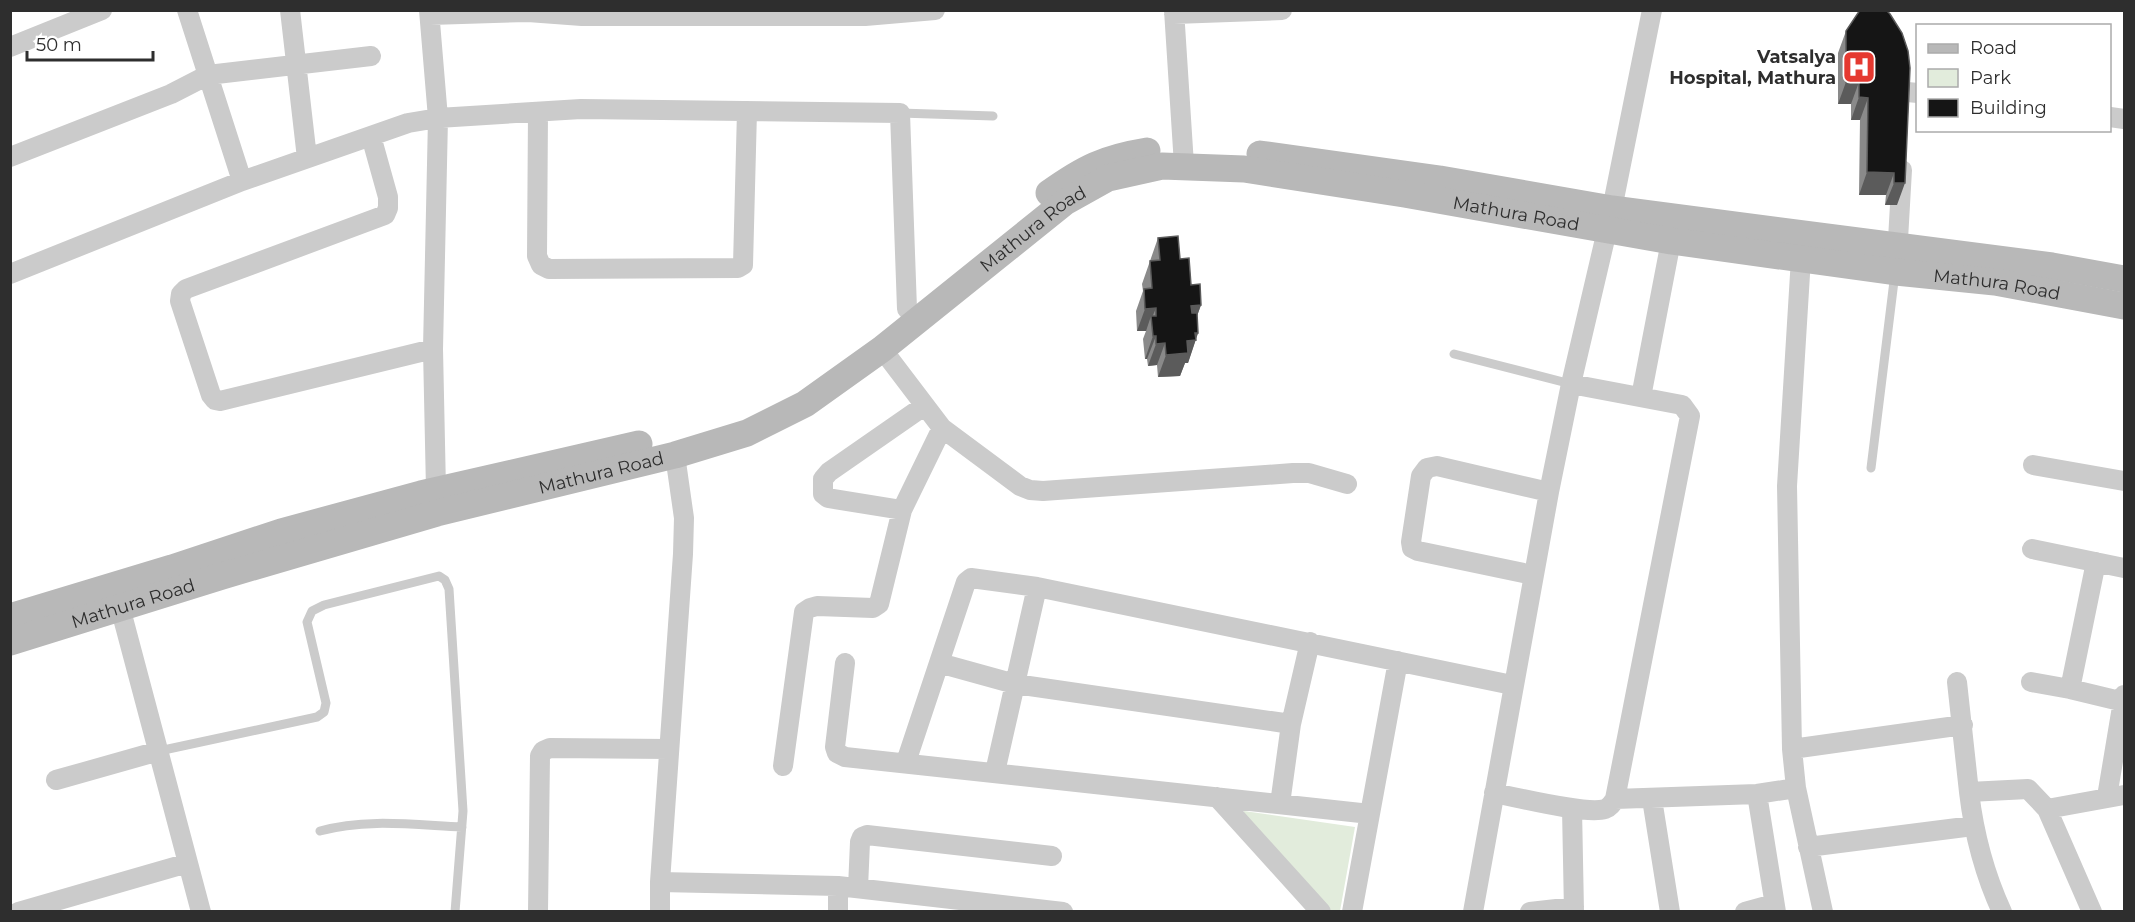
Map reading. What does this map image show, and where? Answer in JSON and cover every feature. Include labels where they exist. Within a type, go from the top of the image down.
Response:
[{"type":"main road","name":"Mathura Road","points":[[10,617],[281,532],[436,490],[669,437],[755,414],[797,393],[840,365],[960,262],[1027,209],[1083,170],[1118,156],[1164,148],[1183,156]]},
{"type":"main road","name":"Mathura Road","points":[[10,642],[436,513],[675,455],[757,429],[805,404],[882,349],[1065,202],[1108,178],[1162,166],[1183,156],[1222,149],[1498,188],[1609,220],[1671,241],[1801,258],[1896,259],[2052,266],[2124,279]]},
{"type":"main road","name":"Mathura Road","points":[[1609,220],[1896,259],[1995,282],[2124,306]]},
{"type":"street","points":[[10,47],[102,10]]},
{"type":"street","points":[[187,10],[242,181]]},
{"type":"street","points":[[290,10],[306,158]]},
{"type":"street","points":[[436,490],[433,349],[438,118],[430,13],[528,12],[582,16],[836,13],[866,16],[935,10]]},
{"type":"street","points":[[1183,156],[1174,12],[1282,10]]},
{"type":"street","points":[[1473,912],[1512,685],[1570,384],[1609,220],[1652,10]]},
{"type":"street","points":[[10,157],[171,94],[208,75],[371,56]]},
{"type":"street","points":[[1905,116],[1910,86]]},
{"type":"street","points":[[10,274],[242,181],[408,123],[438,118],[581,109],[900,113],[907,309]]},
{"type":"street","points":[[538,112],[537,256],[541,264],[549,269],[561,269],[738,268],[743,265],[747,111]]},
{"type":"street","points":[[371,136],[388,197],[388,208],[385,215],[186,289],[181,294],[180,301],[211,395],[215,400],[220,401],[433,349]]},
{"type":"street","points":[[1896,259],[1903,151]]},
{"type":"street","points":[[1641,397],[1671,241]]},
{"type":"street","points":[[1801,258],[1787,486],[1792,749],[1796,788],[1823,912]]},
{"type":"street","points":[[882,349],[942,428],[1020,486],[1030,490],[1075,489],[1293,473],[1309,473],[1347,484]]},
{"type":"street","points":[[1494,793],[1572,808],[1603,810],[1610,807],[1615,800],[1690,416],[1682,405],[1570,384]]},
{"type":"street","points":[[902,510],[828,498],[823,494],[823,479],[829,472],[924,406]]},
{"type":"street","points":[[783,765],[804,612],[817,606],[873,608],[879,604],[902,510],[942,428]]},
{"type":"street","points":[[660,912],[660,882],[684,518],[675,455]]},
{"type":"street","points":[[2033,465],[2124,481]]},
{"type":"street","points":[[1533,575],[1412,548],[1421,476],[1427,468],[1437,466],[1549,492]]},
{"type":"street","points":[[2032,549],[2124,568]]},
{"type":"street","points":[[2070,689],[2096,562]]},
{"type":"street","points":[[906,762],[966,582],[971,578],[1037,587],[1512,685]]},
{"type":"street","points":[[995,772],[1037,587]]},
{"type":"street","points":[[120,608],[201,912]]},
{"type":"street","points":[[1280,804],[1292,724],[1310,642]]},
{"type":"street","points":[[1352,912],[1398,661]]},
{"type":"street","points":[[845,663],[835,747],[837,753],[845,757],[1370,814]]},
{"type":"street","points":[[939,663],[1015,684],[1292,724]]},
{"type":"street","points":[[1957,682],[1973,826],[2002,912]]},
{"type":"street","points":[[2031,682],[2124,700],[2116,796],[2048,809]]},
{"type":"street","points":[[1792,749],[1963,725]]},
{"type":"street","points":[[538,912],[540,756],[543,751],[550,748],[669,749]]},
{"type":"street","points":[[56,780],[159,751]]},
{"type":"street","points":[[1615,800],[1757,794],[1796,788]]},
{"type":"street","points":[[1969,792],[2028,789],[2048,809],[2092,912]]},
{"type":"street","points":[[1745,912],[1775,908],[1757,794]]},
{"type":"street","points":[[1217,797],[1321,912]]},
{"type":"street","points":[[1652,799],[1670,912]]},
{"type":"street","points":[[1530,912],[1574,909],[1572,808]]},
{"type":"street","points":[[1808,847],[1973,826]]},
{"type":"street","points":[[838,912],[848,887],[860,842],[862,837],[867,835],[1052,856]]},
{"type":"street","points":[[18,912],[188,863]]},
{"type":"street","points":[[660,882],[848,887],[1062,912]]},
{"type":"lane","points":[[900,113],[993,116]]},
{"type":"lane","points":[[1871,468],[1896,259]]},
{"type":"lane","points":[[1454,354],[1570,384]]},
{"type":"lane","points":[[159,751],[317,717],[324,712],[326,704],[307,622],[312,611],[324,605],[439,576],[445,580],[449,589],[461,769],[462,827],[455,912]]},
{"type":"lane","points":[[320,831],[340,825],[362,824],[462,827]]},
{"type":"green space","points":[[1244,811],[1355,827],[1340,911],[1331,911],[1242,815]]},
{"type":"building","points":[[1860,10],[1886,10],[1902,33],[1908,51],[1910,68],[1905,183],[1894,183],[1894,173],[1867,172],[1868,98],[1859,97],[1859,82],[1846,82],[1846,31]]},
{"type":"building","points":[[1178,236],[1180,259],[1189,258],[1191,285],[1200,284],[1201,305],[1191,306],[1192,313],[1197,313],[1198,333],[1195,333],[1196,340],[1187,341],[1188,353],[1166,355],[1165,343],[1156,344],[1156,336],[1153,336],[1151,316],[1156,316],[1156,308],[1145,309],[1144,289],[1152,288],[1150,261],[1160,260],[1158,238]]},
{"type":"place","name":"Vatsalya Hospital, Mathura","points":[[1859,67]]}]
